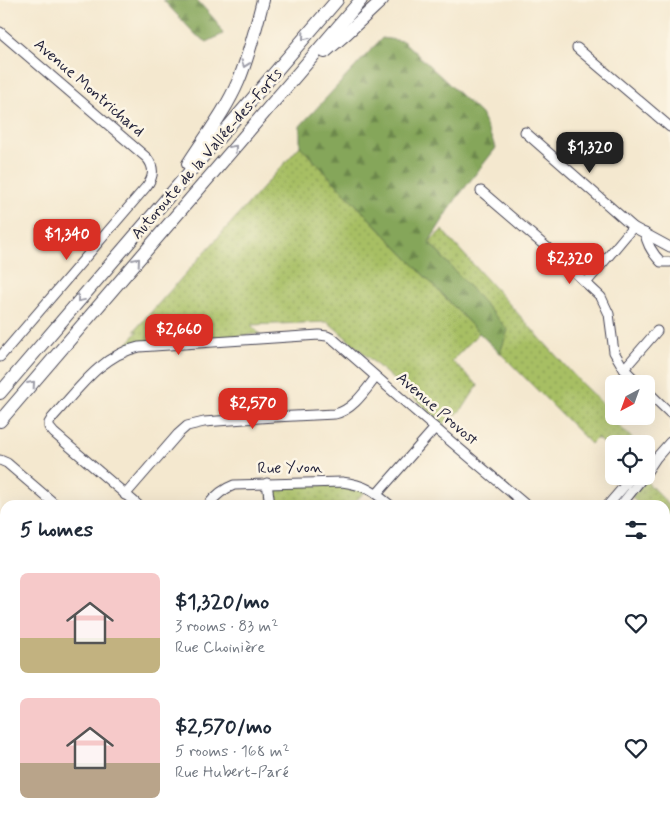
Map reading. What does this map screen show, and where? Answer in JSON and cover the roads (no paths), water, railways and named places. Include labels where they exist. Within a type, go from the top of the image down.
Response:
[{"type":"highway","points":[[165,200],[233,93],[248,55],[263,0]]},
{"type":"highway","name":"Autoroute de la Vallée-des-Forts","points":[[0,393],[337,0]]},
{"type":"highway","name":"Autoroute de la Vallée-des-Forts","points":[[0,421],[361,0]]},
{"type":"highway","points":[[298,74],[347,33],[382,0]]},
{"type":"street","name":"Avenue Montrichard","points":[[0,32],[140,152],[150,162],[153,171],[152,178],[146,187],[0,357]]},
{"type":"street","points":[[577,48],[670,127]]},
{"type":"street","points":[[525,132],[633,227],[670,247]]},
{"type":"street","points":[[481,191],[558,257],[601,297],[609,314],[614,352],[630,375]]},
{"type":"street","points":[[586,283],[633,227]]},
{"type":"street","points":[[645,233],[647,242],[661,262],[670,262]]},
{"type":"street","points":[[624,369],[657,332]]},
{"type":"street","name":"Avenue Provost","points":[[125,495],[52,431],[49,425],[52,418],[99,368],[113,357],[139,347],[319,335],[328,336],[333,339],[520,500]]},
{"type":"street","points":[[132,500],[125,495],[187,426],[204,422],[341,413],[356,401],[376,377]]},
{"type":"street","points":[[655,399],[670,413]]},
{"type":"street","points":[[377,494],[435,428]]},
{"type":"street","points":[[656,458],[670,442]]},
{"type":"street","points":[[0,460],[8,463],[50,500]]},
{"type":"street","name":"Rue Yvon","points":[[213,500],[219,493],[234,485],[342,482],[363,486],[384,500]]},
{"type":"street","points":[[267,483],[269,500]]},
{"type":"street","points":[[612,500],[625,485]]},
{"type":"street","points":[[625,500],[637,485]]}]
